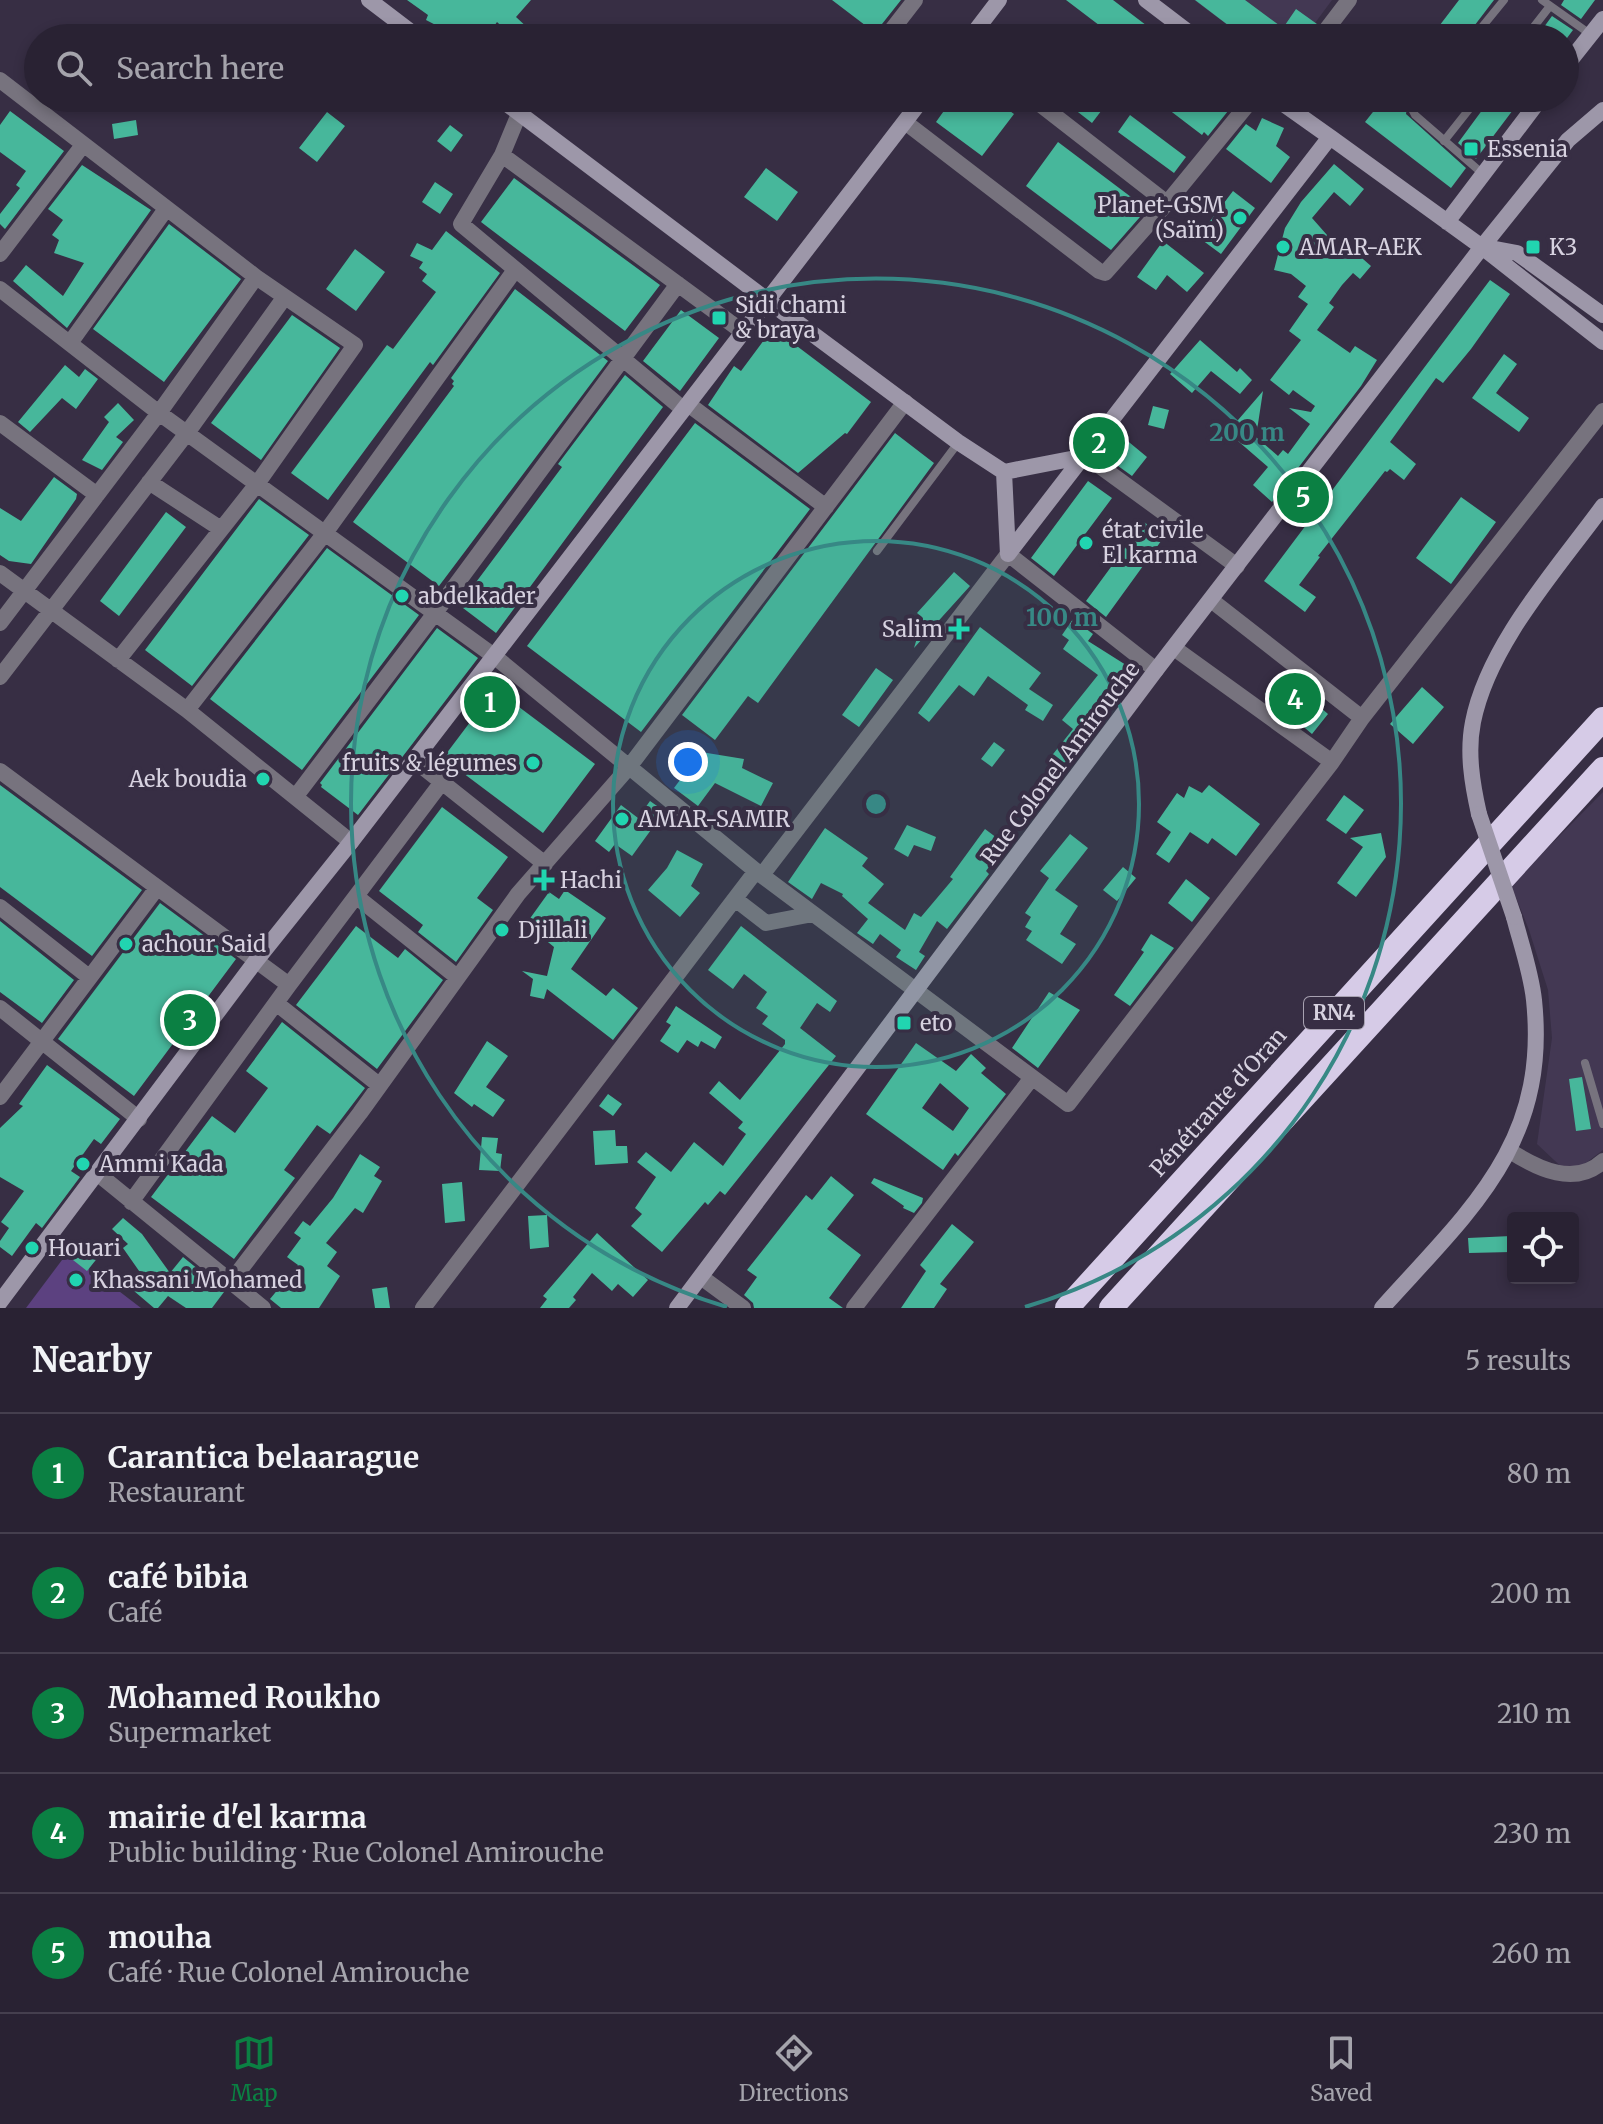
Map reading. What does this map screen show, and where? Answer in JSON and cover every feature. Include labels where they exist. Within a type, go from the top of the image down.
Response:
[{"type":"highway","name":"Pénétrante d'Oran","points":[[1067,1308],[1603,719]]},
{"type":"highway","name":"RN4","points":[[1111,1308],[1603,769]]},
{"type":"street","points":[[369,0],[401,24]]},
{"type":"street","points":[[896,24],[915,0]]},
{"type":"street","points":[[981,24],[999,0]]},
{"type":"street","points":[[1146,0],[1178,24]]},
{"type":"street","points":[[1331,24],[1349,0]]},
{"type":"street","points":[[1579,49],[1603,19]]},
{"type":"street","points":[[0,80],[24,99]]},
{"type":"street","name":"Rue Colonel Amirouche","points":[[677,1308],[1156,670],[1482,247],[1568,140],[1603,110]]},
{"type":"street","points":[[41,112],[284,298],[355,345],[257,484],[118,660]]},
{"type":"street","points":[[516,112],[958,442],[1004,472],[1086,456],[1237,566]]},
{"type":"street","points":[[1,1298],[255,962],[351,842],[912,112]]},
{"type":"street","points":[[1050,112],[1167,203]]},
{"type":"street","points":[[905,122],[1105,273],[1242,112]]},
{"type":"street","points":[[1295,112],[1482,247],[1603,342]]},
{"type":"street","points":[[1447,222],[1530,112]]},
{"type":"street","points":[[519,114],[502,155],[461,224],[623,359],[826,507]]},
{"type":"street","points":[[423,1308],[735,899],[759,873],[1086,456],[1330,137]]},
{"type":"street","points":[[0,254],[83,145]]},
{"type":"street","points":[[502,155],[743,332]]},
{"type":"street","points":[[70,343],[166,209]]},
{"type":"street","points":[[1506,217],[1517,253]]},
{"type":"street","points":[[1482,247],[1517,253],[1603,315]]},
{"type":"street","points":[[187,710],[325,533],[515,270]]},
{"type":"street","points":[[0,623],[159,413],[256,277]]},
{"type":"street","points":[[296,796],[678,284]]},
{"type":"street","points":[[0,289],[159,413],[494,656],[759,873],[1068,1104],[1332,762],[1362,718],[1603,411]]},
{"type":"street","points":[[0,677],[187,433],[284,298]]},
{"type":"street","points":[[230,1283],[518,894],[629,767],[905,402]]},
{"type":"street","points":[[0,423],[97,495]]},
{"type":"street","points":[[1004,472],[1008,554],[1156,670]]},
{"type":"street","points":[[149,482],[221,529]]},
{"type":"street","points":[[1382,1308],[1495,1178],[1524,1118],[1533,1081],[1537,1039],[1534,996],[1514,917],[1479,814],[1470,755],[1472,723],[1490,667],[1505,642],[1603,506]]},
{"type":"street","points":[[0,573],[187,710],[351,842]]},
{"type":"street","points":[[1211,600],[1362,718]]},
{"type":"street","points":[[1174,648],[1332,762]]},
{"type":"street","points":[[414,760],[545,864]]},
{"type":"street","points":[[0,771],[289,985]]},
{"type":"street","points":[[131,1202],[442,782]]},
{"type":"street","points":[[0,1097],[157,888]]},
{"type":"street","points":[[357,897],[457,977]]},
{"type":"street","points":[[735,899],[766,923],[813,914]]},
{"type":"street","points":[[0,907],[89,977]]},
{"type":"street","points":[[276,1003],[379,1085]]},
{"type":"street","points":[[0,1008],[139,1119]]},
{"type":"street","points":[[854,1308],[1031,1079]]},
{"type":"street","points":[[1510,1151],[1530,1164],[1568,1176],[1594,1169],[1603,1161]]},
{"type":"street","points":[[97,1173],[263,1308]]},
{"type":"street","points":[[701,1277],[743,1308]]},
{"type":"lane","points":[[1484,24],[1504,0]]},
{"type":"lane","points":[[1533,24],[1546,3],[1576,24]]},
{"type":"lane","points":[[1579,26],[1590,34]]},
{"type":"lane","points":[[1414,112],[1483,174]]},
{"type":"lane","points":[[1444,141],[1467,112]]},
{"type":"lane","points":[[877,551],[958,442]]},
{"type":"lane","points":[[1585,1063],[1603,1124]]},
{"type":"shaded area","points":[[1194,0],[1332,0],[1314,24],[1226,24]]},
{"type":"shaded area","points":[[1603,792],[1603,1150],[1570,1175],[1537,1144],[1552,1038],[1548,990],[1511,885]]},
{"type":"shaded area","name":"Khassani Mohamed","points":[[68,1252],[141,1308],[26,1308]]},
{"type":"building","points":[[407,0],[531,0],[516,17],[524,24],[434,24],[426,20],[428,15]]},
{"type":"building","points":[[832,0],[901,0],[882,24],[864,24]]},
{"type":"building","points":[[1066,0],[1113,0],[1145,24],[1098,24]]},
{"type":"building","points":[[1195,0],[1245,0],[1278,24],[1227,24]]},
{"type":"building","points":[[1459,0],[1494,0],[1476,24],[1441,24]]},
{"type":"building","points":[[1564,0],[1595,0],[1581,19],[1561,5]]},
{"type":"building","points":[[1296,9],[1317,24],[1286,24]]},
{"type":"building","points":[[1552,16],[1564,24],[1546,24]]},
{"type":"building","points":[[10,111],[64,151],[5,229],[0,224],[0,214],[20,188],[16,185],[26,171],[0,152],[0,125]]},
{"type":"building","points":[[327,112],[345,126],[317,162],[299,148]]},
{"type":"building","points":[[943,112],[1014,114],[982,156],[936,122]]},
{"type":"building","points":[[1078,112],[1100,112],[1092,123]]},
{"type":"building","points":[[1172,112],[1227,112],[1208,136],[1204,132],[1202,135]]},
{"type":"building","points":[[1373,112],[1406,112],[1466,168],[1451,188],[1365,122]]},
{"type":"building","points":[[1481,112],[1511,112],[1476,159],[1458,143]]},
{"type":"building","points":[[1130,115],[1186,157],[1174,173],[1118,132]]},
{"type":"building","points":[[1262,118],[1284,128],[1276,146],[1290,157],[1271,183],[1226,149],[1246,124],[1256,131]]},
{"type":"building","points":[[136,120],[138,135],[114,139],[112,124]]},
{"type":"building","points":[[450,125],[463,135],[451,152],[437,141]]},
{"type":"building","points":[[1058,142],[1147,209],[1111,250],[1026,186]]},
{"type":"building","points":[[1334,164],[1364,189],[1350,206],[1334,192],[1312,218],[1342,252],[1347,245],[1371,266],[1360,279],[1353,273],[1342,285],[1329,303],[1334,307],[1317,330],[1350,353],[1355,346],[1377,360],[1361,386],[1272,502],[1253,485],[1268,467],[1216,422],[1232,427],[1263,391],[1256,437],[1278,456],[1283,450],[1288,454],[1310,424],[1289,408],[1311,412],[1315,406],[1293,390],[1289,395],[1270,380],[1301,340],[1289,331],[1308,304],[1298,297],[1306,286],[1291,274],[1274,270],[1285,228],[1301,202]]},
{"type":"building","points":[[82,165],[151,210],[67,328],[13,281],[26,265],[63,296],[84,263],[54,253],[59,240],[52,235],[63,220],[48,209]]},
{"type":"building","points":[[766,168],[798,192],[777,221],[744,197]]},
{"type":"building","points":[[514,178],[660,285],[625,331],[481,222]]},
{"type":"building","points":[[435,182],[453,194],[440,214],[422,202]]},
{"type":"building","points":[[1233,191],[1255,208],[1221,254],[1198,237]]},
{"type":"building","points":[[169,224],[241,279],[164,382],[93,329]]},
{"type":"building","points":[[446,231],[500,273],[328,500],[291,473],[387,345],[393,349],[436,292],[422,281],[427,274],[419,268],[423,262],[410,256],[417,243],[432,250]]},
{"type":"building","points":[[1163,241],[1204,273],[1187,292],[1167,275],[1156,290],[1137,277]]},
{"type":"building","points":[[355,249],[385,272],[356,311],[326,289]]},
{"type":"building","points":[[1490,280],[1510,294],[1443,383],[1436,378],[1390,442],[1416,464],[1404,480],[1390,469],[1385,471],[1318,556],[1299,585],[1316,597],[1305,612],[1264,581]]},
{"type":"building","points":[[515,289],[608,361],[439,586],[353,522],[454,386],[451,378]]},
{"type":"building","points":[[681,310],[719,338],[680,391],[643,361]]},
{"type":"building","points":[[292,315],[340,348],[261,460],[211,423]]},
{"type":"building","points":[[773,328],[871,402],[847,434],[798,473],[708,405],[734,366],[741,371]]},
{"type":"building","points":[[1200,340],[1237,372],[1240,368],[1252,380],[1240,394],[1211,371],[1192,393],[1170,374]]},
{"type":"building","points":[[1504,354],[1517,364],[1496,393],[1529,418],[1519,432],[1472,398]]},
{"type":"building","points":[[65,365],[79,377],[85,369],[98,379],[76,409],[62,398],[30,432],[18,422]]},
{"type":"building","points":[[625,375],[663,407],[496,633],[459,605],[562,467],[558,464]]},
{"type":"building","points":[[118,403],[134,420],[116,437],[123,442],[102,470],[82,460],[109,422],[104,417]]},
{"type":"building","points":[[1153,406],[1169,410],[1164,429],[1148,425]]},
{"type":"building","points":[[695,423],[810,509],[641,732],[527,646]]},
{"type":"building","points":[[895,433],[934,463],[758,703],[748,696],[715,740],[682,715]]},
{"type":"building","points":[[1124,438],[1147,457],[1132,476],[1107,458]]},
{"type":"building","points":[[54,477],[77,494],[76,499],[31,564],[9,561],[0,555],[0,508],[21,521]]},
{"type":"building","points":[[1088,481],[1112,498],[1054,576],[1031,558]]},
{"type":"building","points":[[1461,497],[1496,522],[1451,584],[1416,558]]},
{"type":"building","points":[[259,499],[309,535],[192,686],[145,650]]},
{"type":"building","points":[[166,512],[186,527],[119,616],[100,601]]},
{"type":"building","points":[[1144,522],[1164,537],[1106,617],[1086,601]]},
{"type":"building","points":[[327,548],[419,615],[302,770],[210,699]]},
{"type":"building","points":[[954,572],[970,586],[914,648],[923,618],[917,613]]},
{"type":"building","points":[[1073,619],[1093,634],[1088,641],[1126,665],[1094,712],[1097,715],[1082,734],[1089,740],[1063,776],[1046,763],[1073,729],[1062,720],[1098,675],[1063,649],[1069,640],[1062,635]]},
{"type":"building","points":[[980,627],[1041,673],[1029,689],[1053,705],[1043,721],[1025,710],[1028,705],[988,676],[974,696],[959,685],[929,722],[918,713]]},
{"type":"building","points":[[437,628],[478,658],[358,815],[321,787],[320,783]]},
{"type":"building","points":[[876,668],[893,680],[859,727],[842,715]]},
{"type":"building","points":[[1282,674],[1328,714],[1312,734],[1265,694]]},
{"type":"building","points":[[1422,687],[1444,707],[1413,744],[1390,724]]},
{"type":"building","points":[[495,689],[595,764],[543,833],[443,758]]},
{"type":"building","points":[[994,742],[1005,750],[992,767],[981,759]]},
{"type":"building","points":[[701,752],[744,759],[742,768],[773,783],[761,806],[715,783],[698,806],[674,788]]},
{"type":"building","points":[[0,785],[142,890],[92,956],[0,887]]},
{"type":"building","points":[[1209,785],[1260,824],[1236,856],[1212,838],[1208,844],[1190,832],[1169,863],[1156,854],[1171,832],[1157,822],[1177,793],[1184,798],[1189,786],[1202,793]]},
{"type":"building","points":[[1344,795],[1364,810],[1346,834],[1326,820]]},
{"type":"building","points":[[650,801],[667,813],[632,856],[615,844],[609,852],[595,841],[621,805],[638,818]]},
{"type":"building","points":[[442,807],[508,857],[477,898],[493,910],[456,962],[418,932],[423,925],[379,891]]},
{"type":"building","points":[[907,825],[936,837],[931,851],[914,845],[908,857],[894,849]]},
{"type":"building","points":[[825,828],[868,858],[862,866],[884,884],[868,903],[905,930],[914,913],[921,917],[953,879],[950,877],[985,829],[1005,844],[986,871],[989,874],[947,929],[937,921],[919,952],[925,956],[916,970],[896,957],[901,950],[880,934],[873,944],[857,933],[868,919],[843,894],[821,883],[812,899],[788,882]]},
{"type":"building","points":[[1381,833],[1386,857],[1356,897],[1337,883],[1363,847],[1350,838]]},
{"type":"building","points":[[1070,834],[1088,848],[1055,890],[1078,906],[1060,934],[1076,944],[1062,964],[1026,940],[1032,931],[1025,927],[1031,917],[1025,913],[1049,878],[1040,871]]},
{"type":"building","points":[[677,850],[703,864],[691,886],[700,893],[680,917],[648,890],[667,868]]},
{"type":"building","points":[[1123,867],[1136,878],[1117,901],[1103,890]]},
{"type":"building","points":[[1186,879],[1210,898],[1192,922],[1168,903]]},
{"type":"building","points":[[565,890],[606,918],[571,969],[606,996],[613,988],[638,1008],[613,1040],[547,989],[544,999],[530,996],[533,979],[522,971],[547,976],[554,947],[526,924],[549,892],[559,899]]},
{"type":"building","points":[[160,903],[236,959],[134,1096],[58,1039]]},
{"type":"building","points":[[0,921],[74,980],[42,1023],[0,992]]},
{"type":"building","points":[[356,926],[398,958],[405,949],[443,980],[377,1069],[296,1005]]},
{"type":"building","points":[[741,926],[837,1001],[830,1012],[817,1003],[800,1028],[836,1056],[725,1195],[720,1191],[708,1205],[705,1202],[662,1252],[631,1226],[642,1214],[635,1208],[656,1177],[637,1162],[646,1152],[671,1172],[694,1142],[723,1166],[746,1134],[738,1128],[743,1122],[709,1093],[719,1081],[740,1100],[785,1044],[785,1040],[762,1024],[768,1016],[756,1008],[767,992],[744,974],[733,989],[708,970]]},
{"type":"building","points":[[1151,934],[1174,948],[1130,1006],[1114,995],[1144,952],[1141,950]]},
{"type":"building","points":[[1049,992],[1080,1010],[1038,1068],[1012,1048]]},
{"type":"building","points":[[676,1006],[722,1037],[715,1049],[701,1041],[698,1047],[687,1040],[678,1053],[660,1041],[671,1025],[666,1022]]},
{"type":"building","points":[[282,1022],[365,1088],[330,1134],[317,1125],[284,1170],[295,1178],[234,1259],[151,1197],[212,1116],[235,1133],[268,1088],[246,1071]]},
{"type":"building","points":[[487,1041],[508,1056],[486,1087],[505,1100],[493,1117],[474,1104],[472,1107],[454,1093]]},
{"type":"building","points":[[916,1043],[956,1071],[971,1054],[986,1068],[981,1073],[1006,1094],[958,1156],[955,1153],[943,1170],[866,1114]],"holes":[[[940,1083],[969,1108],[953,1131],[922,1108]]]},
{"type":"building","points":[[47,1065],[120,1119],[101,1144],[94,1139],[71,1171],[80,1177],[42,1228],[36,1223],[12,1256],[0,1247],[0,1241],[9,1228],[1,1222],[24,1191],[0,1177],[0,1128],[23,1106],[19,1104]]},
{"type":"building","points":[[1582,1077],[1591,1129],[1576,1131],[1569,1079]]},
{"type":"building","points":[[608,1094],[622,1104],[613,1116],[599,1106]]},
{"type":"building","points":[[615,1130],[616,1146],[627,1146],[628,1163],[595,1165],[593,1131]]},
{"type":"building","points":[[482,1137],[498,1138],[496,1153],[502,1154],[500,1171],[479,1170]]},
{"type":"building","points":[[360,1154],[380,1167],[374,1176],[382,1181],[363,1213],[355,1208],[326,1243],[337,1252],[327,1266],[340,1276],[319,1308],[281,1308],[270,1299],[298,1265],[287,1257],[301,1238],[294,1233],[303,1221],[310,1226],[333,1198]]},
{"type":"building","points":[[831,1176],[854,1195],[827,1229],[861,1255],[829,1298],[843,1308],[754,1308],[744,1295],[757,1277],[747,1270],[806,1195],[812,1200]]},
{"type":"building","points":[[874,1178],[923,1198],[922,1203],[914,1213],[903,1208],[871,1183]]},
{"type":"building","points":[[462,1182],[465,1221],[445,1223],[442,1184]]},
{"type":"building","points":[[547,1215],[549,1247],[530,1249],[528,1216]]},
{"type":"building","points":[[123,1218],[142,1234],[170,1273],[183,1257],[220,1287],[224,1292],[212,1308],[186,1308],[168,1296],[158,1308],[154,1308],[134,1291],[144,1278],[123,1248],[128,1244],[112,1229]]},
{"type":"building","points":[[952,1224],[974,1242],[940,1284],[947,1289],[934,1308],[901,1308],[926,1271],[920,1265]]},
{"type":"building","points":[[597,1233],[648,1280],[633,1297],[618,1284],[612,1291],[592,1273],[573,1297],[576,1300],[569,1308],[540,1308],[547,1299],[543,1296]]},
{"type":"building","points":[[1507,1236],[1507,1252],[1469,1253],[1468,1238]]},
{"type":"building","points":[[86,1245],[99,1256],[87,1271],[73,1260]]},
{"type":"building","points":[[387,1287],[390,1308],[375,1308],[372,1289]]},
{"type":"place","name":"Essenia","points":[[1471,149]]},
{"type":"place","name":"Planet-GSM (Saïm)","points":[[1240,218]]},
{"type":"place","name":"AMAR-AEK","points":[[1283,247]]},
{"type":"place","name":"K3","points":[[1533,247]]},
{"type":"place","name":"Sidi chami & braya","points":[[719,318]]},
{"type":"place","name":"café bibia","points":[[1099,443]]},
{"type":"place","name":"mouha","points":[[1303,497]]},
{"type":"place","name":"état civile El karma","points":[[1086,543]]},
{"type":"place","name":"abdelkader","points":[[402,596]]},
{"type":"place","name":"Salim","points":[[959,629]]},
{"type":"place","name":"mairie d'el karma","points":[[1295,699]]},
{"type":"place","name":"Carantica belaarague","points":[[490,702]]},
{"type":"place","name":"fruits & légumes","points":[[533,763]]},
{"type":"place","name":"Aek boudia","points":[[263,779]]},
{"type":"place","name":"AMAR-SAMIR","points":[[622,819]]},
{"type":"place","name":"Hachi","points":[[544,880]]},
{"type":"place","name":"Djillali","points":[[502,930]]},
{"type":"place","name":"achour Said","points":[[126,944]]},
{"type":"place","name":"Mohamed Roukho","points":[[190,1020]]},
{"type":"place","name":"eto","points":[[904,1023]]},
{"type":"place","name":"Ammi Kada","points":[[83,1164]]},
{"type":"place","name":"Houari","points":[[32,1248]]},
{"type":"place","name":"Khassani Mohamed","points":[[76,1280]]}]
